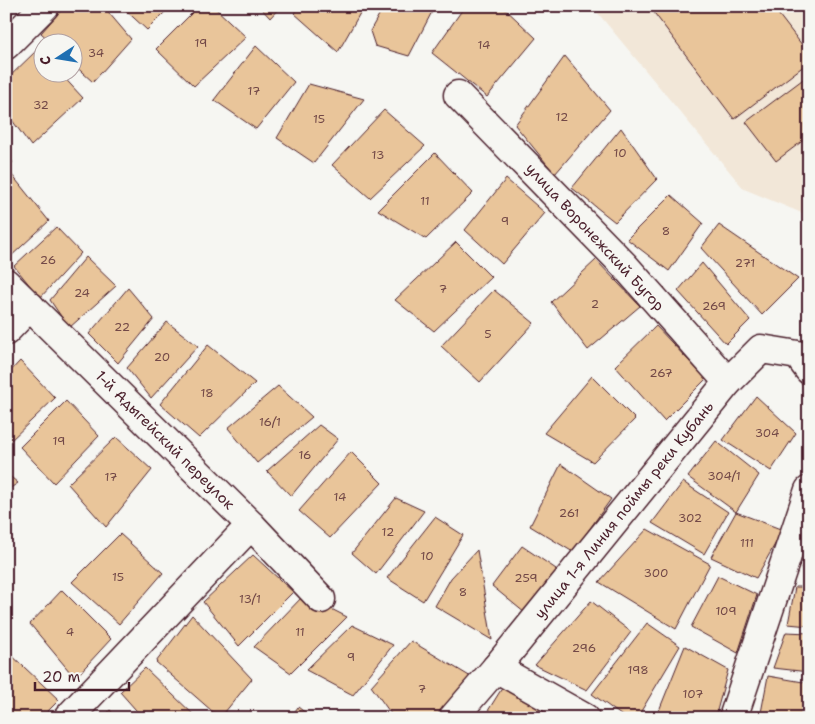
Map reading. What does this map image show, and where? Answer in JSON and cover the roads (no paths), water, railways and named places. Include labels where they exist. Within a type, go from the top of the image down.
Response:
[{"type":"street","points":[[6,45],[45,6]]},
{"type":"street","name":"улица Воронежский Бугор","points":[[458,95],[624,265],[728,382]]},
{"type":"street","name":"1-й Адыгейский переулок","points":[[6,283],[251,525],[322,599]]},
{"type":"street","points":[[6,331],[30,306]]},
{"type":"street","name":"улица 1-я Линия поймы реки Кубань","points":[[453,718],[496,668],[728,382],[761,349],[798,355],[809,370]]},
{"type":"street","points":[[733,718],[809,490]]},
{"type":"street","points":[[68,718],[251,525]]},
{"type":"street","points":[[496,668],[585,718]]}]
